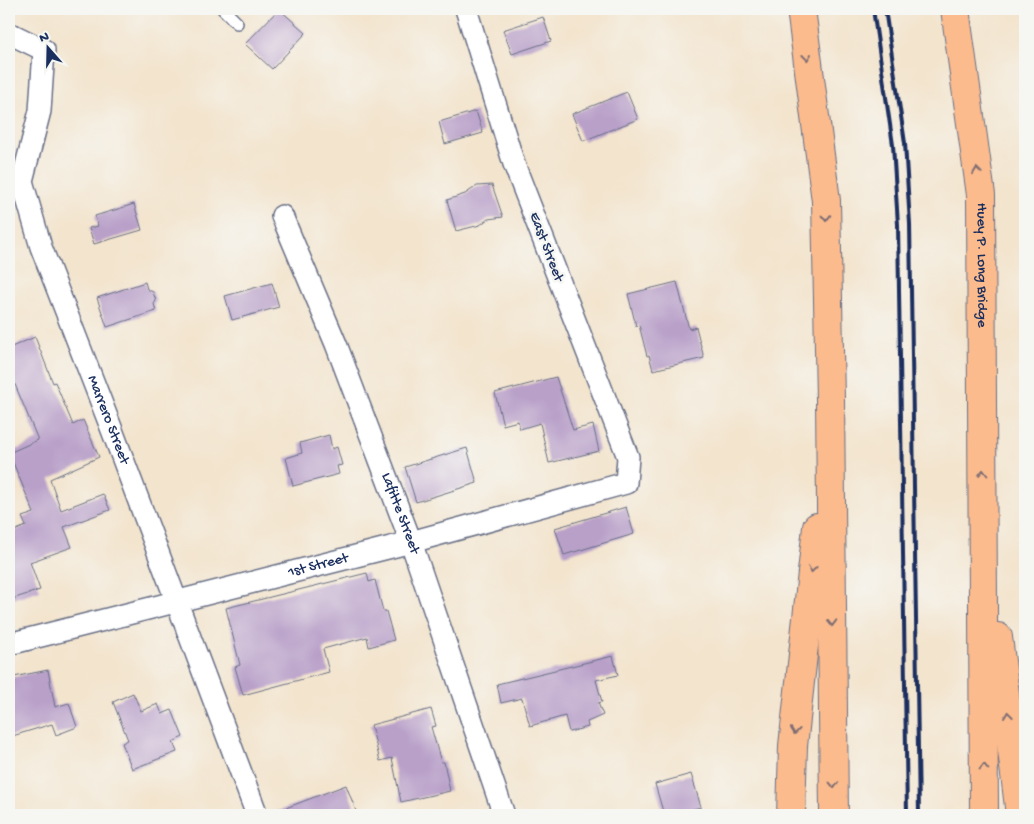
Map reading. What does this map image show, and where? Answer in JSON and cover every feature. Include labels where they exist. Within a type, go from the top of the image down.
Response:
[{"type":"highway","points":[[801,9],[826,201],[834,815]]},
{"type":"highway","name":"Huey P. Long Bridge","points":[[955,9],[981,195],[983,522]]},
{"type":"highway","points":[[791,815],[793,746],[830,399]]},
{"type":"highway","points":[[983,522],[984,815]]},
{"type":"highway","points":[[983,522],[1020,815]]},
{"type":"street","name":"East Street","points":[[466,9],[514,164],[628,457],[626,483]]},
{"type":"street","name":"Marrero Street","points":[[13,35],[44,50],[40,111],[22,181],[41,247],[178,601],[257,815]]},
{"type":"street","name":"Lafitte Street","points":[[282,216],[336,344],[411,542],[504,815]]},
{"type":"street","name":"1st Street","points":[[9,644],[411,542],[626,483]]},
{"type":"lane","points":[[222,9],[237,23]]},
{"type":"building","points":[[279,9],[306,33],[272,69],[245,44]]},
{"type":"building","points":[[543,17],[551,41],[512,54],[503,30]]},
{"type":"building","points":[[627,92],[638,119],[583,141],[572,114]]},
{"type":"building","points":[[476,111],[483,133],[445,144],[439,122]]},
{"type":"building","points":[[492,185],[503,217],[488,219],[480,225],[456,231],[447,200],[465,194],[477,186]]},
{"type":"building","points":[[134,204],[142,230],[94,244],[89,228],[98,226],[95,216]]},
{"type":"building","points":[[145,282],[147,289],[153,292],[156,301],[154,304],[156,311],[107,327],[97,298]]},
{"type":"building","points":[[677,282],[689,329],[696,327],[704,358],[653,370],[649,355],[647,356],[639,325],[636,326],[628,294]]},
{"type":"building","points":[[272,283],[279,307],[232,320],[225,296]]},
{"type":"building","points":[[35,337],[53,383],[55,382],[73,425],[83,420],[99,457],[50,479],[61,510],[103,494],[110,510],[64,527],[72,547],[30,562],[40,590],[9,600],[9,533],[26,526],[22,517],[34,513],[9,453],[38,440],[9,370],[9,348]]},
{"type":"building","points":[[556,377],[573,430],[593,425],[599,451],[549,463],[540,423],[520,429],[518,421],[503,425],[495,393]]},
{"type":"building","points":[[329,435],[332,449],[337,447],[342,465],[337,466],[339,474],[293,486],[286,458],[302,453],[300,443]]},
{"type":"building","points":[[467,448],[477,483],[416,502],[405,467]]},
{"type":"building","points":[[626,507],[634,534],[564,555],[555,528]]},
{"type":"building","points":[[367,573],[369,582],[375,580],[383,611],[386,611],[394,640],[369,647],[367,637],[323,649],[329,672],[243,695],[235,667],[240,665],[226,608]]},
{"type":"building","points":[[613,656],[618,675],[596,680],[602,702],[598,703],[603,715],[587,722],[588,727],[569,732],[565,716],[530,726],[522,698],[501,703],[497,684]]},
{"type":"building","points":[[48,670],[55,707],[69,703],[77,727],[56,735],[52,724],[9,737],[9,678]]},
{"type":"building","points":[[133,693],[141,711],[158,704],[162,714],[172,710],[183,737],[173,742],[177,752],[132,769],[122,743],[128,740],[113,702]]},
{"type":"building","points":[[431,709],[436,726],[431,727],[441,762],[444,762],[450,791],[401,802],[392,758],[380,761],[371,725]]},
{"type":"building","points":[[691,774],[701,807],[673,815],[664,815],[655,784]]},
{"type":"building","points":[[346,785],[356,811],[344,815],[270,815],[270,814]]},
{"type":"railway","points":[[873,9],[893,145],[898,225],[907,815]]},
{"type":"railway","points":[[885,9],[905,143],[910,224],[919,815]]}]
